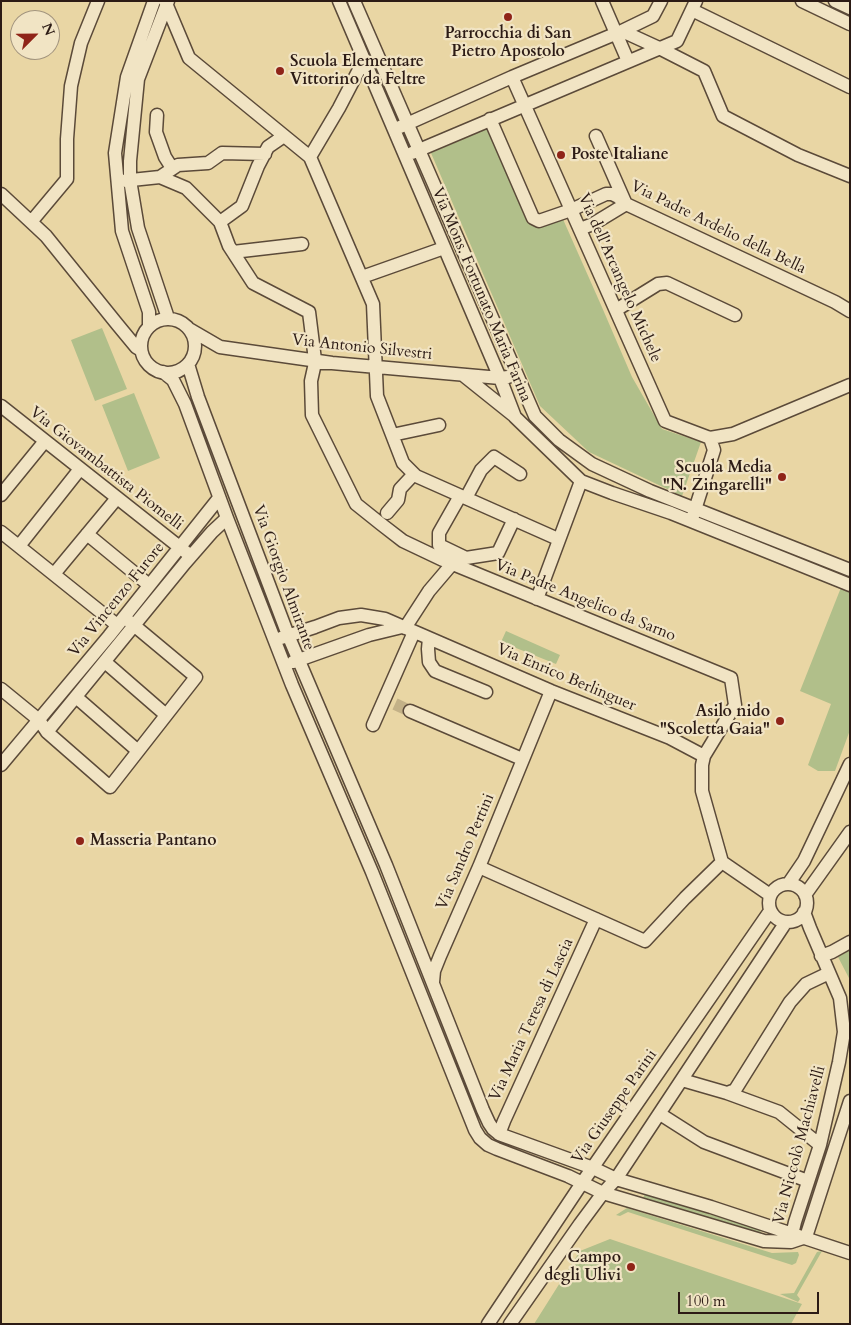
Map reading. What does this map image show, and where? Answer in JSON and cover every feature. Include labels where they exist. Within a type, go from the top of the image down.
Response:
[{"type":"street","points":[[31,222],[67,179],[67,139],[71,86],[81,43],[98,1]]},
{"type":"street","points":[[117,324],[137,330],[148,327],[159,320],[168,318],[178,321],[189,330],[194,340],[190,359],[180,370],[173,372],[163,372],[154,369],[144,359],[140,343],[148,327],[149,312],[122,231],[115,153],[127,77],[154,1]]},
{"type":"street","name":"Via Mons. Fortunato Maria Farina","points":[[339,1],[515,416],[581,481],[687,520],[850,585]]},
{"type":"street","name":"Via Mons. Fortunato Maria Farina","points":[[354,1],[535,416],[559,440],[592,464],[650,490],[850,570]]},
{"type":"street","points":[[602,1],[619,32],[628,60]]},
{"type":"street","points":[[393,130],[653,16],[661,1]]},
{"type":"street","points":[[802,1],[850,24]]},
{"type":"street","points":[[835,1],[850,8]]},
{"type":"street","points":[[167,2],[189,58],[310,157],[373,304],[377,396],[403,463],[416,476],[558,539]]},
{"type":"street","points":[[167,2],[138,79],[130,161],[130,180],[138,228],[168,318]]},
{"type":"street","points":[[405,156],[628,60],[677,41],[694,6],[850,87]]},
{"type":"street","points":[[619,32],[659,48],[704,71],[723,116],[798,155],[850,176]]},
{"type":"street","points":[[310,157],[339,108],[364,60]]},
{"type":"street","name":"Via dell'Arcangelo Michele","points":[[512,77],[665,421],[710,438]]},
{"type":"street","points":[[157,115],[156,132],[164,157],[172,168]]},
{"type":"street","points":[[490,119],[533,218],[539,221],[571,210]]},
{"type":"street","points":[[220,222],[242,206],[268,147],[284,136]]},
{"type":"street","points":[[580,229],[593,224],[626,204],[596,136]]},
{"type":"street","points":[[160,177],[178,164],[208,163],[222,154],[265,154]]},
{"type":"street","points":[[117,181],[160,177],[186,188],[220,222],[229,246],[252,283],[309,312],[315,360]]},
{"type":"street","points":[[1,194],[46,236],[117,324],[141,350]]},
{"type":"street","name":"Via Padre Ardelio della Bella","points":[[571,210],[606,194],[612,194],[626,204],[835,302],[850,311]]},
{"type":"street","points":[[233,252],[302,244]]},
{"type":"street","points":[[362,277],[444,248]]},
{"type":"street","points":[[616,310],[658,284],[667,283],[735,314]]},
{"type":"street","name":"Via Antonio Silvestri","points":[[189,330],[220,347],[332,363],[500,378],[517,374]]},
{"type":"street","name":"Via Antonio Silvestri","points":[[190,359],[220,347]]},
{"type":"street","name":"Via Giorgio Almirante","points":[[163,372],[172,380],[185,404],[284,666],[299,660],[198,397],[190,359]]},
{"type":"street","name":"Via Padre Angelico da Sarno","points":[[332,363],[314,364],[311,381],[312,415],[356,504],[403,541],[452,564],[731,678],[735,704],[704,756],[702,765],[702,792],[722,862]]},
{"type":"street","points":[[463,374],[515,416]]},
{"type":"street","points":[[687,520],[714,450],[710,438],[733,434],[850,385]]},
{"type":"street","name":"Via Giovambattista Piomelli","points":[[4,414],[45,441],[190,556]]},
{"type":"street","points":[[392,435],[440,425]]},
{"type":"street","points":[[1,495],[45,441]]},
{"type":"street","points":[[514,520],[498,553],[466,558],[439,544],[440,533],[446,522],[481,470],[494,456],[520,474]]},
{"type":"street","points":[[19,546],[80,468]]},
{"type":"street","points":[[388,513],[398,500],[400,489],[414,474]]},
{"type":"street","points":[[537,599],[581,481]]},
{"type":"street","points":[[54,574],[117,498]]},
{"type":"street","name":"Via Vincenzo Furore","points":[[4,758],[39,720],[219,498]]},
{"type":"street","name":"Via Vincenzo Furore","points":[[47,732],[190,556],[227,518]]},
{"type":"street","points":[[1,532],[54,574],[120,621],[134,626],[196,677],[110,787],[47,732],[39,720],[1,689]]},
{"type":"street","points":[[87,534],[149,585]]},
{"type":"street","points":[[373,725],[389,701],[407,629],[416,610],[452,564]]},
{"type":"street","name":"Via Enrico Berlinguer","points":[[274,640],[339,618],[361,615],[385,619],[552,691],[670,738],[704,756]]},
{"type":"street","points":[[407,629],[369,635],[299,660],[386,865],[432,983],[493,1129],[499,1134],[593,1168],[616,1179],[701,1204],[791,1237]]},
{"type":"street","points":[[429,638],[428,662],[436,671],[486,692]]},
{"type":"street","points":[[105,662],[166,715]]},
{"type":"street","points":[[284,666],[372,872],[475,1130],[480,1138],[488,1145],[568,1176],[603,1193],[764,1241],[791,1237],[806,1238],[850,1253]]},
{"type":"street","name":"Via Sandro Pertini","points":[[432,983],[434,970],[552,691]]},
{"type":"street","points":[[76,697],[138,751]]},
{"type":"street","points":[[410,711],[522,760]]},
{"type":"street","points":[[789,883],[804,860],[850,764]]},
{"type":"street","points":[[805,894],[850,832]]},
{"type":"street","points":[[478,867],[645,941],[722,862],[770,895]]},
{"type":"street","points":[[510,1324],[603,1193],[616,1179],[790,922],[800,918],[804,912],[807,904],[805,894],[799,887],[789,883],[778,886],[773,890],[769,900],[770,910],[776,918],[790,922],[810,928]]},
{"type":"street","name":"Via Giuseppe Parini","points":[[488,1324],[582,1183],[770,910]]},
{"type":"street","name":"Via Niccolò Machiavelli","points":[[791,1237],[820,1145],[844,1032],[845,999],[829,973],[804,912]]},
{"type":"street","name":"Via Maria Teresa di Lascia","points":[[499,1134],[596,919]]},
{"type":"street","points":[[821,956],[850,942]]},
{"type":"street","points":[[420,951],[432,957],[440,956]]},
{"type":"street","points":[[727,1093],[735,1090],[790,1002],[806,984],[829,973]]},
{"type":"street","points":[[682,1080],[727,1093],[779,1112],[820,1145]]},
{"type":"street","name":"Via Niccolò Machiavelli","points":[[806,1238],[847,1118],[850,1101]]},
{"type":"street","points":[[660,1114],[704,1142],[808,1180]]},
{"type":"green space","points":[[491,127],[532,225],[562,217],[632,377],[662,429],[701,442],[682,496],[589,452],[540,406],[431,153]]},
{"type":"green space","points":[[102,328],[127,389],[95,401],[71,340]]},
{"type":"green space","points":[[134,393],[160,458],[128,471],[102,405]]},
{"type":"green space","points":[[842,585],[850,588],[850,730],[835,771],[818,771],[808,765],[831,704],[800,691]]},
{"type":"green space","points":[[506,631],[560,655],[556,664],[501,642]]},
{"type":"green space","points":[[850,950],[850,980],[838,957]]},
{"type":"green space","points":[[645,1194],[761,1230],[760,1234],[643,1198]]},
{"type":"green space","points":[[627,1208],[772,1253],[798,1252],[799,1255],[796,1263],[792,1265],[628,1212],[620,1216],[616,1215]]},
{"type":"green space","name":"Campo degli Ulivi","points":[[610,1239],[802,1304],[791,1324],[534,1324],[580,1251]]},
{"type":"green space","points":[[822,1251],[797,1295],[800,1299],[798,1302],[780,1294],[794,1293],[817,1252]]},
{"type":"tunnel","points":[[395,704],[410,711]]},
{"type":"place","name":"Parrocchia di San Pietro Apostolo","points":[[508,17]]},
{"type":"place","name":"Scuola Elementare Vittorino da Feltre","points":[[280,71]]},
{"type":"place","name":"Poste Italiane","points":[[561,155]]},
{"type":"place","name":"Scuola Media \"N. Zingarelli\"","points":[[782,477]]},
{"type":"place","name":"Asilo nido \"Scoletta Gaia\"","points":[[780,721]]},
{"type":"place","name":"Masseria Pantano","points":[[80,841]]},
{"type":"place","name":"Campo degli Ulivi","points":[[631,1267]]}]
